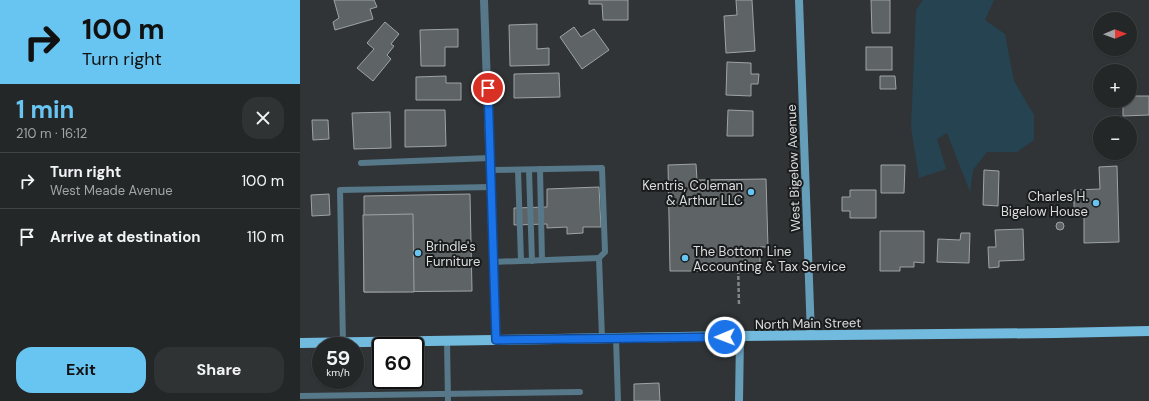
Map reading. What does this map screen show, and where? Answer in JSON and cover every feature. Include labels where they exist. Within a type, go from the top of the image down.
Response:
[{"type":"main road","name":"West Bigelow Avenue","points":[[799,0],[811,336]]},
{"type":"main road","name":"North Main Street","points":[[364,343],[740,336],[1056,334],[1149,331]]},
{"type":"main road","points":[[739,401],[740,336]]},
{"type":"main road","name":"North Main Street","points":[[300,344],[312,344]]},
{"type":"street","points":[[484,0],[496,340]]},
{"type":"lane","points":[[361,163],[490,158]]},
{"type":"lane","points":[[490,170],[602,168],[606,252],[599,258],[493,262]]},
{"type":"lane","points":[[518,170],[521,261]]},
{"type":"lane","points":[[529,170],[532,261]]},
{"type":"lane","points":[[540,170],[542,260]]},
{"type":"lane","points":[[343,337],[340,190],[491,187]]},
{"type":"lane","points":[[599,258],[602,338]]},
{"type":"lane","points":[[616,338],[618,401]]},
{"type":"lane","points":[[447,341],[448,401]]},
{"type":"lane","points":[[300,396],[580,392]]},
{"type":"path","points":[[738,264],[739,305]]},
{"type":"shaded area","points":[[923,0],[994,0],[985,20],[1005,34],[1014,81],[1034,115],[1034,140],[1017,152],[987,152],[973,170],[970,192],[947,133],[937,139],[946,169],[919,178],[911,127],[916,10]]},
{"type":"building","points":[[334,0],[374,0],[377,7],[370,9],[373,19],[335,30],[333,22],[339,18]]},
{"type":"building","points":[[589,0],[628,0],[628,20],[603,20],[602,4],[589,4]]},
{"type":"building","points":[[736,0],[752,0],[755,51],[726,53],[724,16],[737,15]]},
{"type":"building","points":[[871,0],[890,0],[890,33],[872,33]]},
{"type":"building","points":[[385,22],[399,34],[391,44],[394,46],[387,55],[391,59],[373,81],[357,68],[374,49],[367,43]]},
{"type":"building","points":[[537,24],[537,49],[549,48],[549,65],[510,66],[509,25]]},
{"type":"building","points":[[574,27],[581,37],[594,29],[609,50],[582,69],[560,37]]},
{"type":"building","points":[[458,29],[458,47],[445,47],[445,66],[421,66],[420,30]]},
{"type":"building","points":[[866,47],[892,47],[892,70],[866,70]]},
{"type":"building","points":[[727,62],[751,63],[751,74],[759,74],[758,84],[751,84],[751,96],[726,95]]},
{"type":"building","points":[[559,73],[560,97],[514,98],[514,74]]},
{"type":"building","points":[[446,76],[446,83],[461,83],[461,100],[416,100],[416,77]]},
{"type":"building","points":[[880,76],[895,76],[896,89],[880,89]]},
{"type":"building","points":[[1137,96],[1149,96],[1149,115],[1123,116],[1123,108],[1137,108]]},
{"type":"building","points":[[405,110],[445,110],[446,146],[405,147]]},
{"type":"building","points":[[728,110],[753,111],[753,136],[727,136]]},
{"type":"building","points":[[390,112],[391,148],[354,149],[352,113]]},
{"type":"building","points":[[312,120],[328,120],[329,139],[313,140]]},
{"type":"building","points":[[696,164],[697,180],[766,179],[768,247],[760,247],[760,264],[718,265],[718,271],[670,271],[668,165]]},
{"type":"building","points":[[881,165],[905,165],[904,193],[881,193]]},
{"type":"building","name":"Charles H. Bigelow House","points":[[1117,166],[1119,242],[1084,243],[1084,216],[1074,216],[1074,190],[1100,189],[1099,167]]},
{"type":"building","points":[[984,170],[999,171],[998,206],[983,205]]},
{"type":"building","points":[[599,187],[601,227],[583,227],[583,233],[567,234],[567,227],[547,228],[547,224],[514,225],[514,208],[547,207],[547,189]]},
{"type":"building","points":[[850,190],[876,190],[876,218],[850,218],[850,211],[842,211],[842,197],[850,197]]},
{"type":"building","points":[[329,194],[330,215],[312,216],[311,195]]},
{"type":"building","name":"Brindle's Furniture","points":[[470,194],[472,291],[364,292],[364,196]]},
{"type":"building","points":[[413,214],[414,292],[364,292],[363,215]]},
{"type":"building","points":[[1060,222],[1063,223],[1063,229],[1060,230],[1057,229],[1056,226],[1057,223]]},
{"type":"building","points":[[1023,229],[1024,260],[999,261],[999,267],[989,268],[988,247],[996,247],[995,230]]},
{"type":"building","points":[[880,231],[924,231],[924,263],[914,262],[914,267],[900,267],[900,271],[880,271]]},
{"type":"building","points":[[961,233],[970,233],[969,263],[937,262],[938,239],[960,240]]},
{"type":"building","points":[[659,383],[660,401],[634,401],[634,384]]},
{"type":"place","name":"Kentris, Coleman & Arthur LLC","points":[[751,192]]},
{"type":"place","name":"Charles H. Bigelow House","points":[[1096,203]]},
{"type":"place","name":"Brindle's Furniture","points":[[418,253]]},
{"type":"place","name":"The Bottom Line Accounting & Tax Service","points":[[685,258]]},
{"type":"route","points":[[488,88],[496,340],[725,337]]}]
